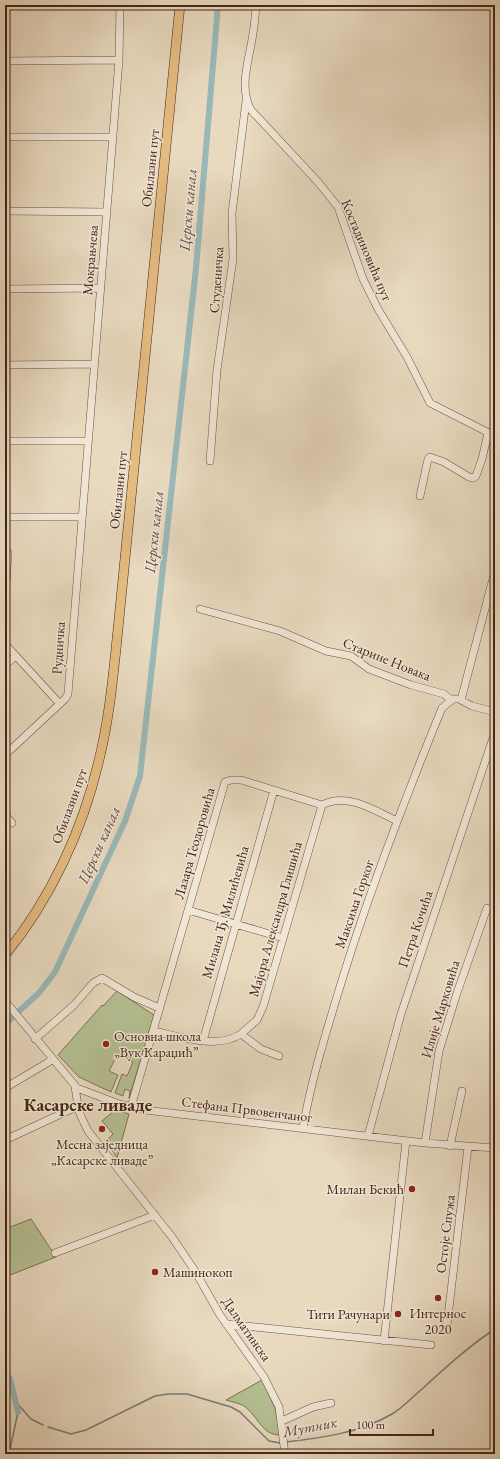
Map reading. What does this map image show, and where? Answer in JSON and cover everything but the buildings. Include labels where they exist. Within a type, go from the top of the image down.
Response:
[{"type":"main road","name":"Обилазни пут","points":[[5,955],[49,887],[78,827],[94,780],[106,728],[116,650],[180,5]]},
{"type":"street","name":"Мокрањчева","points":[[81,517],[119,60],[120,5]]},
{"type":"street","points":[[246,101],[246,78],[256,5]]},
{"type":"street","points":[[5,60],[119,60]]},
{"type":"street","name":"Костадиновића пут","points":[[246,101],[251,110],[303,165],[338,208],[363,279],[378,310],[407,357],[430,403],[495,436]]},
{"type":"street","name":"Студеничка","points":[[210,461],[217,370],[233,259],[232,213],[246,101]]},
{"type":"street","points":[[5,137],[113,137]]},
{"type":"street","points":[[5,212],[107,212]]},
{"type":"street","points":[[5,288],[101,288]]},
{"type":"street","points":[[5,365],[94,364]]},
{"type":"street","points":[[420,496],[428,459],[430,457],[436,458],[473,478],[476,476],[482,459],[488,433]]},
{"type":"street","points":[[5,441],[88,441]]},
{"type":"street","points":[[5,517],[81,517]]},
{"type":"street","name":"Рудничка","points":[[5,755],[60,704],[68,694],[81,517]]},
{"type":"street","points":[[5,599],[8,553]]},
{"type":"street","points":[[457,699],[495,570]]},
{"type":"street","name":"Старине Новака","points":[[200,609],[280,631],[326,651],[351,656],[369,669],[495,712]]},
{"type":"street","points":[[5,644],[60,704]]},
{"type":"street","points":[[5,665],[16,656]]},
{"type":"street","name":"Максима Горког","points":[[303,1128],[312,1086],[362,914],[442,708],[457,699]]},
{"type":"street","name":"Петра Кочића","points":[[368,1136],[401,1014],[495,732]]},
{"type":"street","name":"Лазара Теодоровића","points":[[131,1107],[225,782],[231,780],[241,780],[322,805]]},
{"type":"street","name":"Милана Ђ. Милићевића","points":[[203,1040],[234,924],[274,790]]},
{"type":"street","points":[[322,805],[334,800],[344,800],[361,805],[397,821]]},
{"type":"street","name":"Мајора Александра Глишића","points":[[241,1034],[257,1020],[263,1007],[322,805]]},
{"type":"street","points":[[5,815],[12,822]]},
{"type":"street","name":"Илије Марковића","points":[[425,1143],[439,1051],[455,999],[487,908]]},
{"type":"street","points":[[188,910],[283,938]]},
{"type":"street","points":[[35,1039],[71,1008],[93,982],[102,978],[134,997],[159,1008]]},
{"type":"street","name":"Стефана Првовенчаног","points":[[5,1001],[75,1087],[90,1094],[131,1107],[450,1146],[495,1148]]},
{"type":"street","points":[[153,1031],[203,1040],[228,1040],[241,1034],[261,1049],[279,1056]]},
{"type":"street","points":[[5,1088],[52,1060]]},
{"type":"street","name":"Далматинска","points":[[75,1087],[81,1119],[88,1131],[155,1215],[194,1271],[226,1324],[264,1377],[279,1407],[285,1450]]},
{"type":"street","points":[[450,1146],[462,1091]]},
{"type":"street","points":[[5,1140],[78,1106]]},
{"type":"street","points":[[384,1341],[406,1141]]},
{"type":"street","name":"Остоје Спужа","points":[[447,1325],[468,1147]]},
{"type":"street","points":[[55,1253],[155,1215]]},
{"type":"street","points":[[226,1324],[432,1345]]},
{"type":"street","points":[[282,1421],[313,1407],[331,1402]]},
{"type":"green space","name":"Основна школа „Вук Караџић”","points":[[117,991],[154,1015],[129,1098],[130,1091],[125,1089],[123,1096],[115,1093],[122,1074],[127,1076],[133,1062],[127,1059],[128,1057],[117,1055],[109,1071],[118,1075],[111,1092],[79,1077],[58,1055],[102,1005],[103,1006]]},
{"type":"green space","points":[[115,1110],[129,1114],[117,1158],[106,1141],[113,1134],[102,1121]]},
{"type":"green space","points":[[31,1219],[56,1257],[5,1277],[5,1229]]},
{"type":"green space","points":[[262,1380],[275,1408],[281,1435],[269,1432],[265,1429],[244,1406],[226,1400]]},
{"type":"waterway","name":"Церски канал","points":[[5,1024],[39,993],[55,972],[125,821],[140,776],[196,268],[218,5]]},
{"type":"waterway","name":"Мутник","points":[[286,1442],[340,1434],[367,1426],[396,1412],[448,1365],[495,1329]]},
{"type":"waterway","name":"Церски канал","points":[[5,1371],[10,1379],[18,1412]]},
{"type":"waterway","name":"Мутник","points":[[48,1427],[71,1434],[86,1430],[155,1396],[187,1394],[231,1407],[240,1412],[269,1441],[280,1443]]},
{"type":"waterway","name":"Мутник","points":[[15,1401],[31,1419],[43,1425]]},
{"type":"waterway","points":[[9,1454],[18,1412]]},
{"type":"place","name":"Основна школа „Вук Караџић”","points":[[106,1044]]},
{"type":"place","name":"Месна заједница „Касарске ливаде”","points":[[102,1129]]},
{"type":"place","name":"Милан Бекић","points":[[412,1189]]},
{"type":"place","name":"Машинокоп","points":[[155,1272]]},
{"type":"place","name":"Интернос 2020","points":[[438,1298]]},
{"type":"place","name":"Тити Рачунари","points":[[398,1314]]},
{"type":"district","name":"Касарске ливаде","points":[[88,1105]]}]
